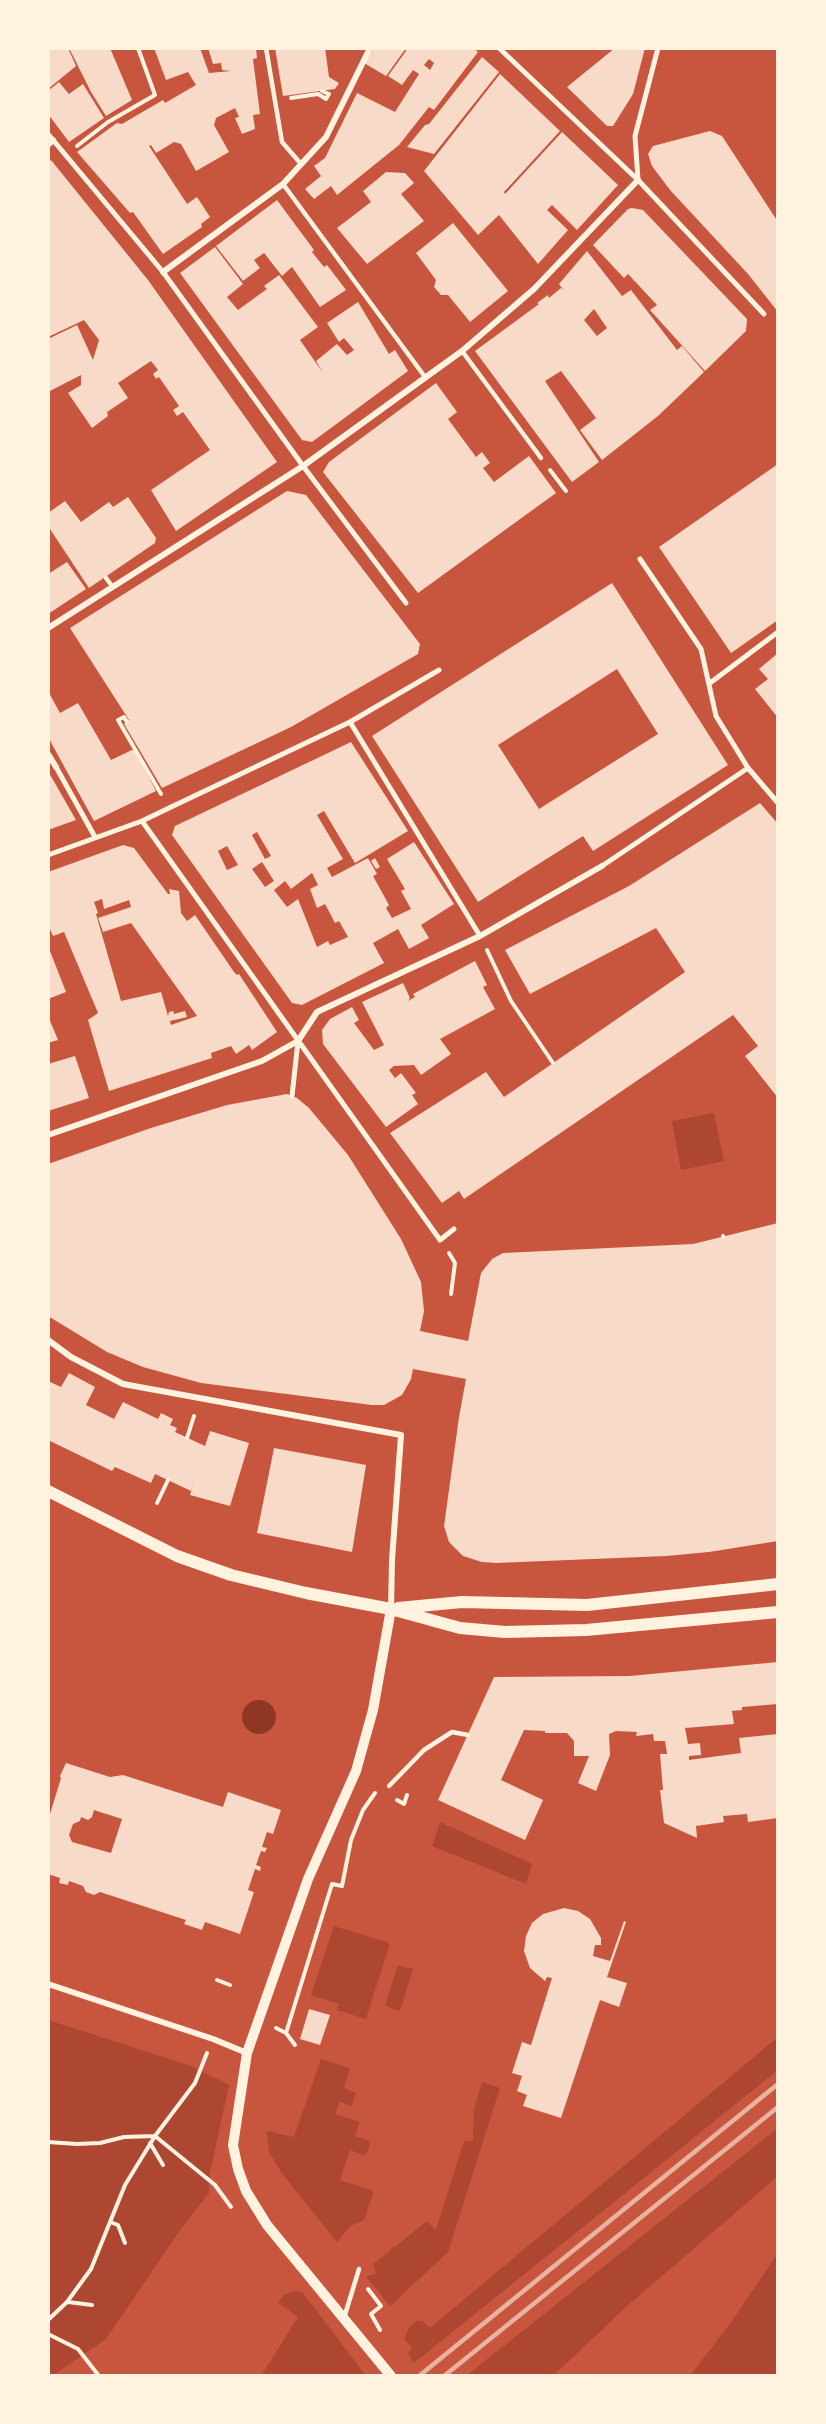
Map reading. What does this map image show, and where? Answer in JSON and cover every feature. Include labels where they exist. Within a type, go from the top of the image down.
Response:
[{"type":"main road","points":[[48,1491],[177,1556],[231,1575],[306,1593],[391,1609],[460,1628],[505,1632],[586,1630],[778,1612]]},
{"type":"main road","points":[[391,1609],[462,1602],[587,1605],[778,1584]]},
{"type":"street","points":[[163,272],[283,184],[326,137],[370,48]]},
{"type":"street","points":[[499,48],[638,180],[764,314]]},
{"type":"street","points":[[48,628],[303,466],[462,351],[534,289],[638,180],[635,136],[658,48]]},
{"type":"street","points":[[48,134],[51,142],[66,154],[163,272],[303,466],[406,603]]},
{"type":"street","points":[[640,559],[701,649],[716,716],[748,768],[778,803]]},
{"type":"street","points":[[710,683],[778,632]]},
{"type":"street","points":[[48,855],[142,821],[350,723],[439,670]]},
{"type":"street","points":[[350,723],[480,936]]},
{"type":"street","points":[[48,754],[95,837]]},
{"type":"street","points":[[292,1096],[298,1041],[317,1012],[480,936],[602,866],[748,768]]},
{"type":"street","points":[[142,821],[440,1240],[454,1228]]},
{"type":"street","points":[[48,1135],[262,1061],[298,1041]]},
{"type":"street","points":[[48,1340],[71,1357],[123,1384],[401,1436],[392,1560],[391,1609],[373,1710],[356,1771],[308,1880],[247,2053],[233,2145],[242,2180],[267,2225],[391,2376]]},
{"type":"street","points":[[48,1984],[213,2039],[247,2053]]},
{"type":"lane","points":[[266,48],[282,142],[301,164]]},
{"type":"lane","points":[[283,184],[425,377]]},
{"type":"lane","points":[[462,351],[541,458]]},
{"type":"lane","points":[[106,578],[112,586]]},
{"type":"lane","points":[[388,1786],[424,1750],[452,1732],[468,1735]]},
{"type":"lane","points":[[344,2319],[359,2269]]},
{"type":"path","points":[[66,154],[108,122],[155,95],[138,48]]},
{"type":"path","points":[[293,98],[318,94],[326,99],[329,94],[322,91]]},
{"type":"path","points":[[541,458],[566,491]]},
{"type":"path","points":[[127,722],[124,717],[118,720],[148,768],[169,808]]},
{"type":"path","points":[[480,936],[511,1001],[553,1063]]},
{"type":"path","points":[[440,1240],[455,1263],[451,1294]]},
{"type":"path","points":[[187,1438],[194,1416]]},
{"type":"path","points":[[157,1503],[168,1480]]},
{"type":"path","points":[[295,2045],[286,2032],[332,1884],[342,1886],[351,1840],[363,1810],[376,1790]]},
{"type":"path","points":[[217,1980],[230,1985]]},
{"type":"path","points":[[48,2320],[67,2302],[91,2269],[125,2185],[154,2136],[195,2083],[213,2039]]},
{"type":"path","points":[[48,2142],[100,2143],[124,2137],[154,2136]]},
{"type":"path","points":[[150,2143],[163,2165]]},
{"type":"path","points":[[110,2222],[118,2225],[125,2242]]},
{"type":"path","points":[[357,2275],[381,2306],[371,2313],[387,2340]]},
{"type":"path","points":[[67,2302],[92,2305]]},
{"type":"path","points":[[48,2334],[78,2349],[99,2376]]},
{"type":"shaded area","points":[[714,1113],[724,1161],[681,1170],[672,1121]]},
{"type":"shaded area","points":[[259,1700],[271,1705],[276,1717],[271,1729],[259,1734],[247,1729],[242,1717],[247,1705]]},
{"type":"shaded area","points":[[440,1822],[532,1864],[526,1884],[432,1846]]},
{"type":"shaded area","points":[[334,1926],[390,1943],[366,2019],[337,2010],[339,2004],[311,1995]]},
{"type":"shaded area","points":[[398,1965],[413,1969],[400,2011],[385,2006]]},
{"type":"shaded area","points":[[48,2020],[191,2066],[229,2085],[209,2177],[209,2193],[180,2230],[106,2339],[52,2376],[48,2376]]},
{"type":"shaded area","points":[[778,2037],[778,2070],[414,2363],[408,2354],[412,2348],[404,2339],[410,2326],[416,2321],[422,2321],[430,2328]]},
{"type":"shaded area","points":[[321,2059],[350,2068],[344,2088],[356,2093],[352,2106],[340,2102],[335,2114],[360,2122],[355,2136],[370,2141],[368,2152],[362,2155],[350,2150],[340,2180],[374,2191],[364,2220],[350,2226],[337,2242],[283,2175],[269,2152],[267,2133],[268,2131],[294,2137]]},
{"type":"shaded area","points":[[482,2082],[500,2088],[448,2252],[390,2306],[367,2278],[369,2275],[376,2274],[373,2264],[427,2221],[436,2230],[464,2141],[473,2141],[474,2109]]},
{"type":"shaded area","points":[[778,2128],[778,2176],[626,2307],[553,2376],[466,2376]]},
{"type":"shaded area","points":[[778,2253],[778,2376],[690,2376],[729,2325]]},
{"type":"shaded area","points":[[294,2291],[303,2293],[366,2376],[261,2376],[298,2317],[278,2303],[284,2295]]},
{"type":"building","points":[[48,48],[68,48],[76,66],[48,89]]},
{"type":"building","points":[[69,48],[110,48],[132,100],[106,116]]},
{"type":"building","points":[[154,48],[200,48],[209,73],[231,71],[222,70],[221,63],[213,64],[208,48],[256,48],[257,58],[253,59],[260,114],[253,115],[255,129],[242,134],[235,118],[239,117],[235,108],[216,118],[214,125],[229,152],[196,171],[181,144],[174,142],[156,153],[151,145],[149,146],[187,204],[197,197],[210,217],[201,224],[202,227],[163,254],[133,212],[130,213],[77,152],[117,123],[122,124],[163,100],[165,103],[196,85],[188,72],[166,80]]},
{"type":"building","points":[[275,48],[325,48],[329,77],[339,83],[335,89],[283,96]]},
{"type":"building","points":[[374,48],[406,48],[386,76],[364,63]]},
{"type":"building","points":[[408,48],[473,48],[478,52],[434,110],[429,107],[399,145],[337,195],[331,186],[314,199],[305,189],[321,176],[314,166],[325,158],[357,93],[395,112],[419,74],[413,70],[402,85],[388,76]],"holes":[[[429,59],[434,63],[430,70],[424,65]]]},
{"type":"building","points":[[615,48],[645,48],[633,94],[613,126],[607,126],[567,87]]},
{"type":"building","points":[[482,57],[499,72],[434,154],[407,147],[425,125],[429,124]]},
{"type":"building","points":[[500,74],[560,131],[504,192],[505,194],[562,132],[618,185],[577,230],[552,205],[547,210],[568,230],[538,264],[499,215],[478,235],[424,171]]},
{"type":"building","points":[[59,82],[69,94],[83,84],[104,118],[69,142],[48,114],[48,91]]},
{"type":"building","points":[[710,131],[722,136],[778,222],[778,312],[748,274],[670,190],[652,166],[648,154],[653,146]]},
{"type":"building","points":[[51,160],[148,280],[277,462],[176,531],[151,490],[210,450],[183,412],[177,416],[173,410],[179,406],[159,377],[156,379],[153,374],[158,370],[151,361],[118,383],[128,398],[107,412],[108,416],[92,428],[68,393],[81,385],[81,375],[48,392],[48,339],[77,325],[93,360],[99,340],[84,320],[48,337],[48,163]]},
{"type":"building","points":[[386,172],[405,173],[414,183],[401,194],[424,221],[367,264],[337,228],[371,202],[363,191]]},
{"type":"building","points":[[277,200],[314,250],[312,252],[324,267],[327,265],[346,290],[320,307],[292,267],[282,276],[264,253],[254,260],[260,268],[243,281],[216,246]]},
{"type":"building","points":[[628,209],[643,210],[747,319],[746,331],[705,371],[650,310],[657,305],[628,274],[624,278],[593,245]]},
{"type":"building","points":[[453,223],[508,291],[470,322],[448,295],[441,295],[434,287],[436,280],[416,253]]},
{"type":"building","points":[[215,247],[243,284],[227,297],[238,310],[267,289],[264,286],[279,275],[318,327],[300,340],[323,373],[316,361],[337,344],[347,355],[354,350],[344,338],[339,342],[327,323],[358,302],[389,354],[395,350],[408,371],[312,442],[302,440],[180,273]]},
{"type":"building","points":[[587,251],[622,296],[631,290],[677,350],[682,346],[704,372],[658,416],[602,460],[580,430],[596,418],[561,371],[545,381],[599,462],[572,482],[475,351],[548,295],[549,298],[561,288],[564,291],[559,284]],"holes":[[[594,309],[607,328],[597,336],[584,320]]]},
{"type":"building","points":[[436,383],[457,412],[448,419],[476,457],[482,452],[490,463],[483,468],[494,482],[529,456],[556,493],[418,593],[323,472],[329,462]]},
{"type":"building","points":[[778,464],[778,620],[731,653],[659,547]]},
{"type":"building","points":[[287,491],[306,495],[420,644],[418,654],[291,727],[162,788],[124,724],[129,720],[70,628]]},
{"type":"building","points":[[128,497],[156,538],[155,543],[89,588],[48,526],[48,513],[65,501],[81,522],[109,502],[113,507]]},
{"type":"building","points":[[67,562],[86,589],[48,614],[48,574]]},
{"type":"building","points":[[612,583],[728,765],[593,851],[583,836],[478,902],[372,736]],"holes":[[[617,669],[658,734],[539,809],[498,745]]]},
{"type":"building","points":[[778,653],[778,718],[755,689],[768,679],[759,669]]},
{"type":"building","points":[[48,691],[60,713],[78,703],[111,760],[134,749],[156,791],[94,821],[48,737]]},
{"type":"building","points":[[351,742],[408,831],[355,863],[324,811],[317,815],[343,859],[327,868],[332,877],[368,858],[377,874],[373,876],[389,905],[386,908],[392,918],[411,909],[401,891],[405,889],[387,859],[414,842],[454,904],[421,925],[429,938],[409,949],[398,929],[373,943],[384,963],[302,1005],[292,1003],[172,835],[175,826]],"holes":[[[257,832],[271,856],[265,859],[252,835]],[[227,846],[238,865],[227,870],[218,851]],[[262,862],[274,881],[265,887],[252,869]],[[312,873],[318,885],[310,889],[317,908],[325,904],[335,923],[339,921],[348,937],[330,945],[328,941],[317,947],[298,899],[287,907],[274,890],[285,881],[291,889]]]},
{"type":"building","points":[[48,771],[76,820],[48,830]]},
{"type":"building","points":[[760,803],[778,824],[778,1098],[745,1056],[758,1046],[733,1015],[464,1199],[459,1191],[442,1203],[390,1133],[486,1072],[504,1097],[685,972],[656,928],[530,994],[505,950],[629,886]]},
{"type":"building","points":[[123,845],[134,848],[168,894],[170,894],[169,889],[179,891],[181,913],[187,921],[195,915],[234,972],[239,974],[277,1032],[252,1050],[249,1045],[236,1054],[231,1046],[211,1053],[212,1058],[109,1091],[88,1020],[98,1013],[64,932],[53,936],[48,929],[48,872]],"holes":[[[102,899],[104,909],[129,900],[131,907],[98,918],[103,932],[131,923],[197,1016],[171,1025],[170,1021],[187,1017],[185,1011],[174,1014],[173,1011],[169,1012],[168,1016],[161,992],[121,1001],[96,914],[98,913],[94,902]]]},
{"type":"building","points":[[375,858],[380,867],[376,869],[371,861]]},
{"type":"building","points":[[48,946],[66,992],[48,999]]},
{"type":"building","points":[[475,961],[487,985],[483,987],[495,1009],[440,1039],[451,1054],[421,1075],[414,1065],[394,1066],[389,1070],[395,1078],[401,1073],[416,1093],[412,1095],[418,1104],[386,1127],[323,1044],[322,1030],[330,1019],[352,1007],[359,1020],[354,1023],[374,1050],[384,1045],[362,1002],[403,983],[410,998],[408,1001],[415,997],[413,994]]},
{"type":"building","points":[[48,1016],[58,1040],[48,1043]]},
{"type":"building","points":[[75,1056],[89,1098],[48,1111],[48,1064]]},
{"type":"building","points":[[287,1094],[297,1098],[309,1108],[348,1155],[401,1239],[421,1282],[424,1311],[420,1331],[468,1341],[481,1273],[492,1259],[503,1253],[693,1244],[778,1223],[778,1541],[666,1556],[482,1562],[463,1556],[449,1542],[444,1526],[466,1379],[413,1369],[411,1379],[402,1395],[384,1405],[201,1383],[143,1367],[107,1352],[48,1316],[48,1164],[151,1128],[227,1105]]},
{"type":"building","points":[[69,1373],[95,1387],[86,1405],[114,1419],[123,1402],[158,1419],[161,1413],[173,1419],[170,1425],[177,1428],[175,1432],[205,1446],[210,1431],[249,1443],[230,1506],[190,1495],[196,1475],[191,1491],[155,1474],[151,1483],[115,1467],[112,1471],[48,1440],[48,1381],[61,1387]]},
{"type":"building","points":[[274,1448],[366,1465],[352,1552],[257,1533]]},
{"type":"building","points":[[778,1662],[778,1704],[742,1707],[742,1710],[732,1711],[734,1724],[685,1728],[688,1744],[700,1743],[701,1755],[689,1756],[689,1760],[741,1753],[739,1738],[778,1734],[778,1818],[748,1822],[747,1814],[723,1816],[724,1822],[696,1826],[697,1838],[664,1823],[660,1790],[663,1790],[660,1754],[667,1754],[665,1741],[654,1741],[653,1734],[636,1736],[637,1732],[616,1731],[609,1734],[610,1755],[596,1791],[578,1783],[589,1756],[574,1756],[574,1741],[567,1733],[524,1730],[501,1780],[543,1800],[525,1840],[438,1800],[494,1677],[630,1676]]},
{"type":"building","points":[[66,1763],[110,1777],[123,1775],[223,1807],[228,1792],[281,1810],[273,1834],[267,1832],[262,1847],[267,1848],[265,1852],[261,1851],[256,1865],[261,1867],[260,1871],[255,1869],[248,1890],[254,1892],[240,1934],[205,1922],[202,1930],[184,1924],[186,1920],[100,1892],[94,1895],[86,1892],[83,1886],[69,1881],[68,1885],[59,1883],[60,1878],[48,1874],[50,1814],[60,1776]],"holes":[[[94,1810],[122,1819],[111,1853],[72,1842],[69,1835],[73,1824],[80,1821],[81,1817],[88,1820],[92,1817]]]},
{"type":"building","points":[[564,1908],[578,1911],[590,1919],[601,1938],[601,1945],[595,1945],[593,1956],[610,1961],[624,1921],[626,1922],[607,1977],[627,1983],[619,2007],[600,2000],[561,2118],[523,2106],[527,2095],[517,2091],[522,2076],[512,2073],[522,2042],[531,2045],[552,1978],[547,1977],[545,1981],[530,1968],[524,1951],[526,1936],[532,1923],[543,1914]]},
{"type":"building","points":[[309,2009],[330,2015],[320,2045],[300,2039]]},
{"type":"railway","points":[[419,2376],[778,2084]]},
{"type":"railway","points":[[444,2376],[778,2107]]}]
